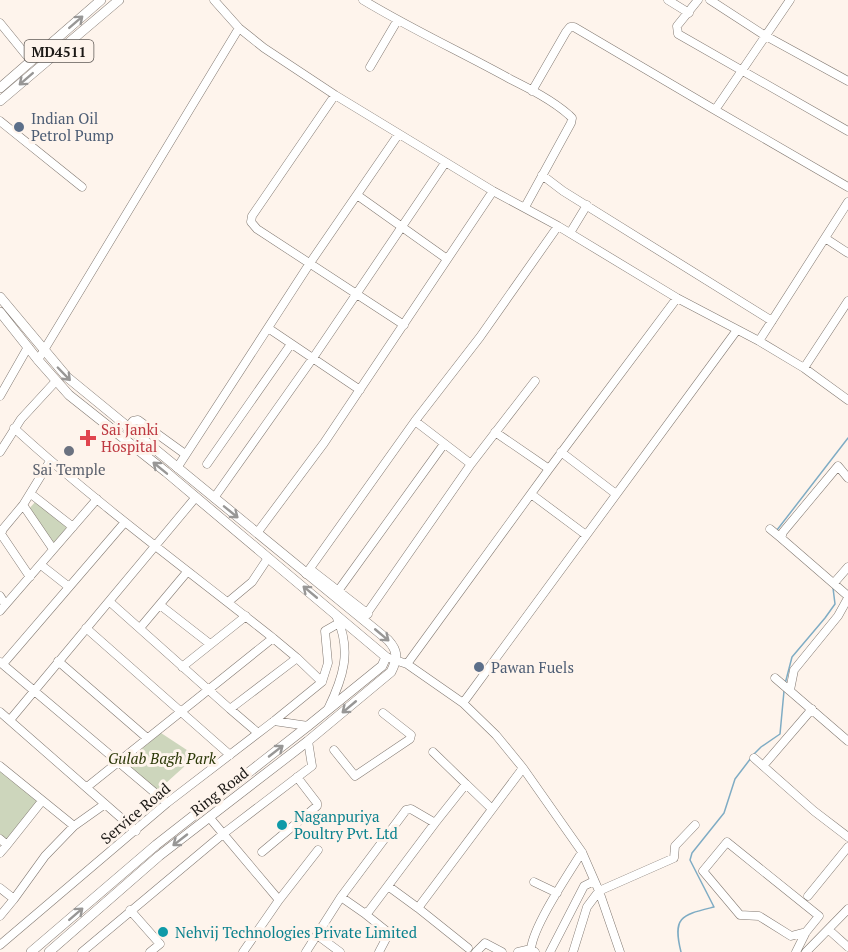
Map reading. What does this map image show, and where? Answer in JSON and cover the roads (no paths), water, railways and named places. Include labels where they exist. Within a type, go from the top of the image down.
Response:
[{"type":"main road","name":"MD4511","points":[[0,88],[101,0]]},
{"type":"main road","name":"MD4511","points":[[0,101],[119,0]]},
{"type":"main road","points":[[0,297],[67,377],[257,533],[366,616],[396,649],[402,662]]},
{"type":"main road","points":[[0,312],[38,360],[69,394],[196,497],[386,657]]},
{"type":"main road","name":"Ring Road","points":[[31,952],[156,845],[382,666],[386,657]]},
{"type":"main road","name":"Ring Road","points":[[49,952],[159,856],[308,741],[402,662]]},
{"type":"street","points":[[214,0],[239,28],[264,48],[398,135],[570,233],[677,298],[759,341],[804,368],[847,398]]},
{"type":"street","points":[[363,0],[397,21],[452,47],[532,91],[564,110],[572,118],[525,207]]},
{"type":"street","points":[[668,0],[689,13]]},
{"type":"street","points":[[698,0],[677,26],[678,34],[848,131]]},
{"type":"street","points":[[710,0],[764,35],[848,81]]},
{"type":"street","points":[[715,110],[790,0]]},
{"type":"street","points":[[369,67],[397,21]]},
{"type":"street","points":[[0,23],[31,61]]},
{"type":"street","points":[[532,91],[566,32],[570,27],[574,27],[848,187]]},
{"type":"street","points":[[38,360],[239,28]]},
{"type":"street","points":[[335,95],[250,222],[257,229],[404,325]]},
{"type":"street","points":[[0,121],[82,187]]},
{"type":"street","points":[[177,468],[310,263],[398,135]]},
{"type":"street","points":[[214,498],[313,358],[445,163]]},
{"type":"street","points":[[542,175],[563,191],[703,280],[772,321]]},
{"type":"street","points":[[257,533],[324,443],[493,191]]},
{"type":"street","points":[[357,195],[447,259]]},
{"type":"street","points":[[759,341],[848,202]]},
{"type":"street","points":[[570,233],[587,205]]},
{"type":"street","points":[[535,381],[471,464],[366,616],[338,591],[308,571],[415,422],[480,337],[558,226]]},
{"type":"street","points":[[825,238],[848,253]]},
{"type":"street","points":[[402,662],[677,298]]},
{"type":"street","points":[[804,368],[848,301]]},
{"type":"street","points":[[268,328],[360,390]]},
{"type":"street","points":[[463,703],[737,330]]},
{"type":"street","points":[[207,465],[291,344]]},
{"type":"street","points":[[0,396],[28,347]]},
{"type":"street","points":[[0,452],[14,428],[56,381]]},
{"type":"street","points":[[127,428],[133,421],[138,420],[185,454]]},
{"type":"street","points":[[415,422],[471,464]]},
{"type":"street","points":[[14,428],[50,461],[125,522],[273,638],[322,682],[328,663],[325,632],[339,623]]},
{"type":"street","points":[[495,432],[549,469]]},
{"type":"street","points":[[338,591],[444,444]]},
{"type":"street","points":[[561,452],[616,494]]},
{"type":"street","points":[[30,577],[2,534],[31,494],[50,461]]},
{"type":"street","points":[[848,478],[838,466],[783,532],[775,533],[848,597],[838,616],[784,685],[848,741]]},
{"type":"street","points":[[31,494],[74,527]]},
{"type":"street","points":[[531,494],[586,535]]},
{"type":"street","points":[[10,720],[196,497]]},
{"type":"street","points":[[3,607],[97,499]]},
{"type":"street","points":[[23,505],[53,549]]},
{"type":"street","points":[[125,522],[2,663],[166,803]]},
{"type":"street","points":[[228,602],[252,582],[268,558]]},
{"type":"street","points":[[41,565],[69,587]]},
{"type":"street","points":[[834,584],[848,567]]},
{"type":"street","points":[[140,628],[187,572]]},
{"type":"street","points":[[0,596],[3,607]]},
{"type":"street","points":[[110,602],[258,733]]},
{"type":"street","points":[[160,605],[210,644]]},
{"type":"street","points":[[327,711],[344,673],[346,657],[345,643],[334,613]]},
{"type":"street","points":[[182,667],[246,616]]},
{"type":"street","points":[[86,628],[230,755]]},
{"type":"street","points":[[87,788],[273,638]]},
{"type":"street","points":[[386,657],[402,662],[463,703],[496,735],[523,768],[582,852],[599,891],[620,952]]},
{"type":"street","points":[[230,709],[297,658]]},
{"type":"street","points":[[58,661],[147,738]]},
{"type":"street","name":"Service Road","points":[[2,940],[136,831],[166,803],[322,682]]},
{"type":"street","points":[[763,766],[812,709]]},
{"type":"street","points":[[0,712],[136,831]]},
{"type":"street","points":[[334,750],[355,776],[410,739],[411,735],[383,713]]},
{"type":"street","points":[[274,721],[308,726]]},
{"type":"street","points":[[82,952],[223,834],[312,766],[308,741]]},
{"type":"street","points":[[433,752],[492,809]]},
{"type":"street","points":[[754,759],[848,837]]},
{"type":"street","points":[[0,766],[74,826]]},
{"type":"street","points":[[418,908],[523,768]]},
{"type":"street","points":[[262,852],[317,806],[297,777]]},
{"type":"street","points":[[364,913],[369,911],[466,784]]},
{"type":"street","points":[[0,853],[42,801]]},
{"type":"street","points":[[0,916],[45,856],[74,826],[105,804]]},
{"type":"street","points":[[306,952],[341,897],[406,810],[411,809],[435,823]]},
{"type":"street","points":[[209,817],[279,900]]},
{"type":"street","points":[[573,952],[587,907],[599,891],[674,858],[675,846],[695,825]]},
{"type":"street","points":[[0,839],[8,845]]},
{"type":"street","points":[[796,952],[806,932],[819,916],[726,842],[703,871],[740,915],[759,916],[791,936],[806,932]]},
{"type":"street","points":[[808,896],[848,847]]},
{"type":"street","points":[[243,952],[279,900],[318,850]]},
{"type":"street","points":[[518,952],[533,950],[537,931],[582,852]]},
{"type":"street","points":[[550,952],[584,886],[594,881]]},
{"type":"street","points":[[534,882],[557,893]]},
{"type":"street","points":[[388,886],[468,948]]},
{"type":"street","points":[[0,888],[14,899]]},
{"type":"street","points":[[341,897],[389,933],[379,952]]},
{"type":"street","points":[[806,952],[848,909]]},
{"type":"street","points":[[130,910],[160,944],[156,950]]},
{"type":"street","points":[[829,930],[846,944]]},
{"type":"street","points":[[317,935],[340,952]]},
{"type":"street","points":[[476,952],[485,943],[502,952]]},
{"type":"waterway","points":[[777,530],[848,438]]},
{"type":"waterway","points":[[785,684],[792,657],[835,604],[833,588]]},
{"type":"waterway","points":[[754,754],[780,734],[784,691]]},
{"type":"waterway","points":[[681,952],[678,931],[682,919],[694,912],[714,907],[690,860],[692,853],[724,813],[735,779],[751,758]]},
{"type":"place","name":"Indian Oil Petrol Pump","points":[[19,127]]},
{"type":"place","name":"Sai Janki Hospital","points":[[88,438]]},
{"type":"place","name":"Sai Temple","points":[[69,451]]},
{"type":"place","name":"Pawan Fuels","points":[[479,667]]},
{"type":"place","name":"Naganpuriya Poultry Pvt. Ltd","points":[[282,825]]},
{"type":"place","name":"Nehvij Technologies Private Limited","points":[[163,932]]},
{"type":"park label","name":"Gulab Bagh Park","points":[[162,758]]}]
